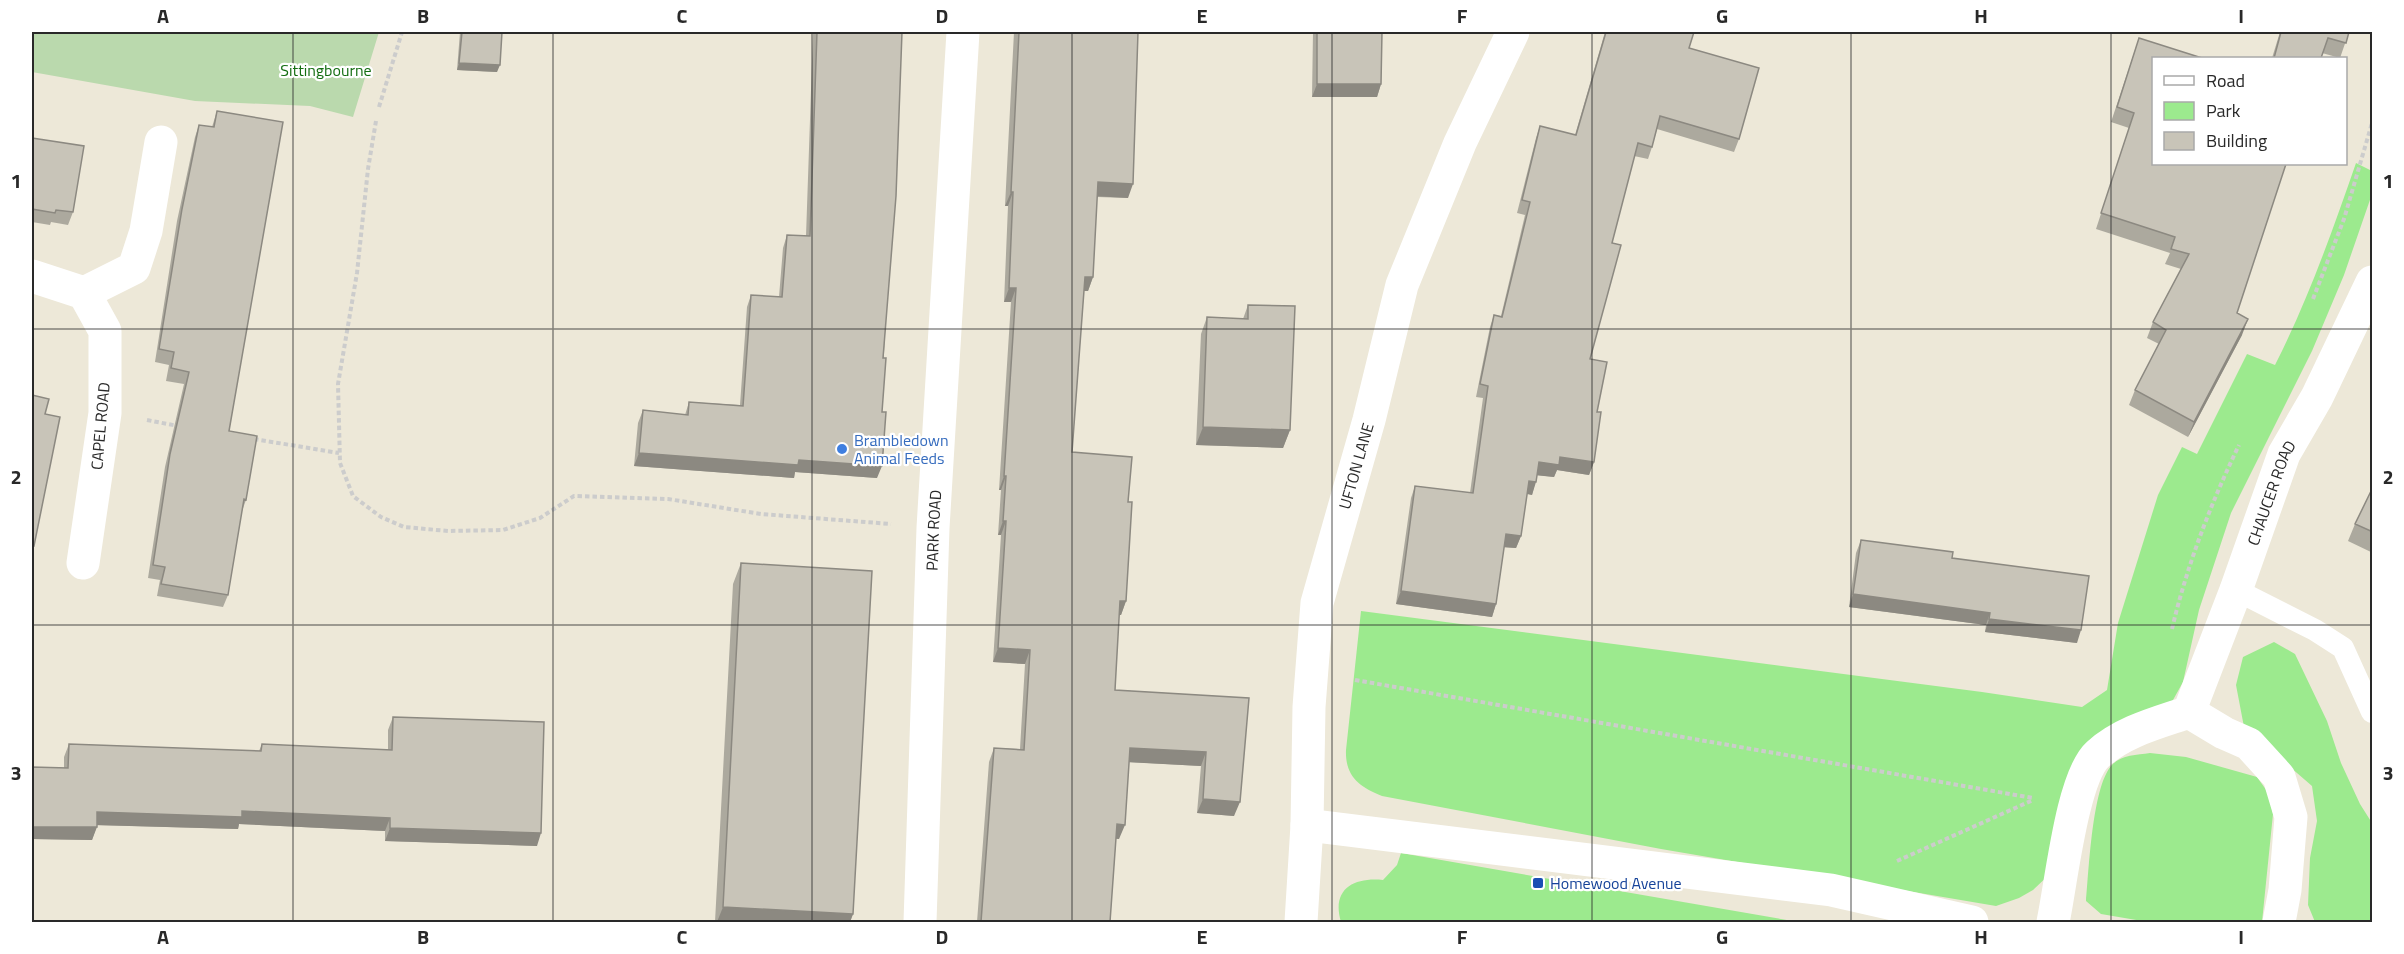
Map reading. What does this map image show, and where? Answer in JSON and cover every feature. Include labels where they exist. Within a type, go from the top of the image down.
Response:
[{"type":"street","name":"PARK ROAD","points":[[920,922],[933,528],[963,32]]},
{"type":"street","name":"UFTON LANE","points":[[1301,922],[1307,825],[1309,707],[1317,603],[1369,420],[1402,285],[1460,143],[1512,32]]},
{"type":"street","points":[[32,276],[84,293],[134,268],[146,231],[161,142]]},
{"type":"street","name":"CHAUCER ROAD","points":[[2190,712],[2284,454],[2317,397],[2373,282]]},
{"type":"street","name":"CAPEL ROAD","points":[[83,563],[105,413],[105,330],[84,293]]},
{"type":"street","points":[[2053,922],[2078,792],[2095,756],[2135,730],[2190,712],[2224,733],[2249,744],[2279,777],[2291,817],[2285,890],[2279,922]]},
{"type":"street","points":[[1307,825],[1831,890],[1972,922]]},
{"type":"lane","points":[[2236,590],[2315,630],[2343,648],[2373,712]]},
{"type":"path","points":[[379,106],[402,32]]},
{"type":"path","points":[[376,121],[368,169],[357,273],[338,384],[340,463],[353,496],[381,517],[404,526],[448,531],[503,530],[540,518],[574,496],[668,499],[761,514],[933,528]]},
{"type":"path","points":[[2310,305],[2344,219],[2373,123]]},
{"type":"path","points":[[105,413],[188,427]]},
{"type":"path","points":[[2171,634],[2193,556],[2215,493],[2244,435]]},
{"type":"path","points":[[246,438],[339,453]]},
{"type":"path","points":[[1312,673],[2036,798],[1896,861]]},
{"type":"green space","name":"Sittingbourne","points":[[32,32],[379,32],[353,117],[310,106],[195,101],[32,72]]},
{"type":"green space","points":[[2356,163],[2372,171],[2372,194],[2344,275],[2312,351],[2231,513],[2199,610],[2183,682],[2173,700],[2161,714],[2110,735],[2052,872],[2033,890],[1996,906],[1661,849],[1382,796],[1367,789],[1351,774],[1346,759],[1346,750],[1361,611],[2082,707],[2107,690],[2118,623],[2158,495],[2182,447],[2197,454],[2247,354],[2275,365],[2309,291]]},
{"type":"green space","points":[[2274,642],[2295,654],[2327,721],[2341,763],[2360,804],[2372,823],[2372,922],[2315,922],[2308,905],[2310,858],[2317,821],[2312,786],[2244,727],[2236,685],[2243,657]]},
{"type":"green space","points":[[2150,753],[2186,757],[2257,777],[2269,794],[2273,814],[2262,922],[2148,922],[2101,914],[2086,901],[2093,830],[2105,777],[2115,762],[2129,756]]},
{"type":"green space","points":[[1401,853],[1798,922],[1341,922],[1339,901],[1342,893],[1354,883],[1383,880],[1397,865]]},
{"type":"building","points":[[462,32],[502,32],[500,65],[459,63]]},
{"type":"building","points":[[817,32],[902,32],[896,196],[883,358],[886,358],[882,412],[886,412],[882,466],[799,460],[798,465],[639,453],[643,410],[688,415],[689,402],[743,406],[751,295],[782,297],[787,235],[810,236]]},
{"type":"building","points":[[1019,32],[1138,32],[1133,184],[1098,182],[1093,277],[1085,277],[1072,452],[1132,457],[1128,502],[1132,502],[1126,601],[1120,601],[1115,690],[1249,698],[1240,802],[1203,799],[1206,752],[1130,748],[1125,825],[1117,824],[1110,922],[981,922],[994,748],[1024,750],[1030,650],[998,648],[1006,521],[1003,521],[1006,476],[1004,476],[1016,288],[1009,288]]},
{"type":"building","points":[[1317,32],[1382,32],[1381,84],[1317,84]]},
{"type":"building","points":[[1606,32],[1694,32],[1689,48],[1759,68],[1739,139],[1660,116],[1652,147],[1638,143],[1612,243],[1621,245],[1590,359],[1607,362],[1597,412],[1601,412],[1594,462],[1560,457],[1559,465],[1539,462],[1536,482],[1529,481],[1521,536],[1506,534],[1496,604],[1401,591],[1415,486],[1473,493],[1488,386],[1480,384],[1494,315],[1502,317],[1530,202],[1522,200],[1540,126],[1576,135]]},
{"type":"building","points":[[2281,32],[2349,32],[2346,43],[2328,38],[2321,57],[2274,57]]},
{"type":"building","points":[[2139,38],[2199,57],[2152,57],[2152,165],[2286,165],[2237,313],[2248,319],[2194,422],[2135,390],[2166,330],[2153,322],[2189,254],[2171,249],[2175,237],[2101,213],[2134,113],[2117,107]]},
{"type":"building","points":[[217,111],[283,122],[229,431],[257,436],[228,595],[161,584],[165,567],[153,565],[170,454],[189,372],[171,368],[174,352],[159,349],[182,209],[199,125],[214,127]]},
{"type":"building","points":[[32,138],[84,146],[73,212],[56,210],[55,213],[32,209]]},
{"type":"building","points":[[1248,305],[1295,306],[1290,430],[1203,427],[1207,317],[1248,319]]},
{"type":"building","points":[[32,395],[49,399],[45,414],[60,417],[34,546],[32,545]]},
{"type":"building","points":[[2373,487],[2373,532],[2355,524]]},
{"type":"building","points":[[1861,540],[1953,552],[1952,558],[2089,576],[2081,630],[1989,619],[1990,613],[1853,594]]},
{"type":"building","points":[[741,563],[872,571],[853,914],[723,907]]},
{"type":"building","points":[[393,717],[544,722],[541,833],[390,828],[390,818],[242,811],[242,817],[97,812],[97,827],[32,827],[32,767],[68,768],[69,744],[261,751],[262,744],[392,750]]},
{"type":"place","name":"Brambledown Animal Feeds","points":[[842,449]]},
{"type":"place","name":"Homewood Avenue","points":[[1538,883]]}]
